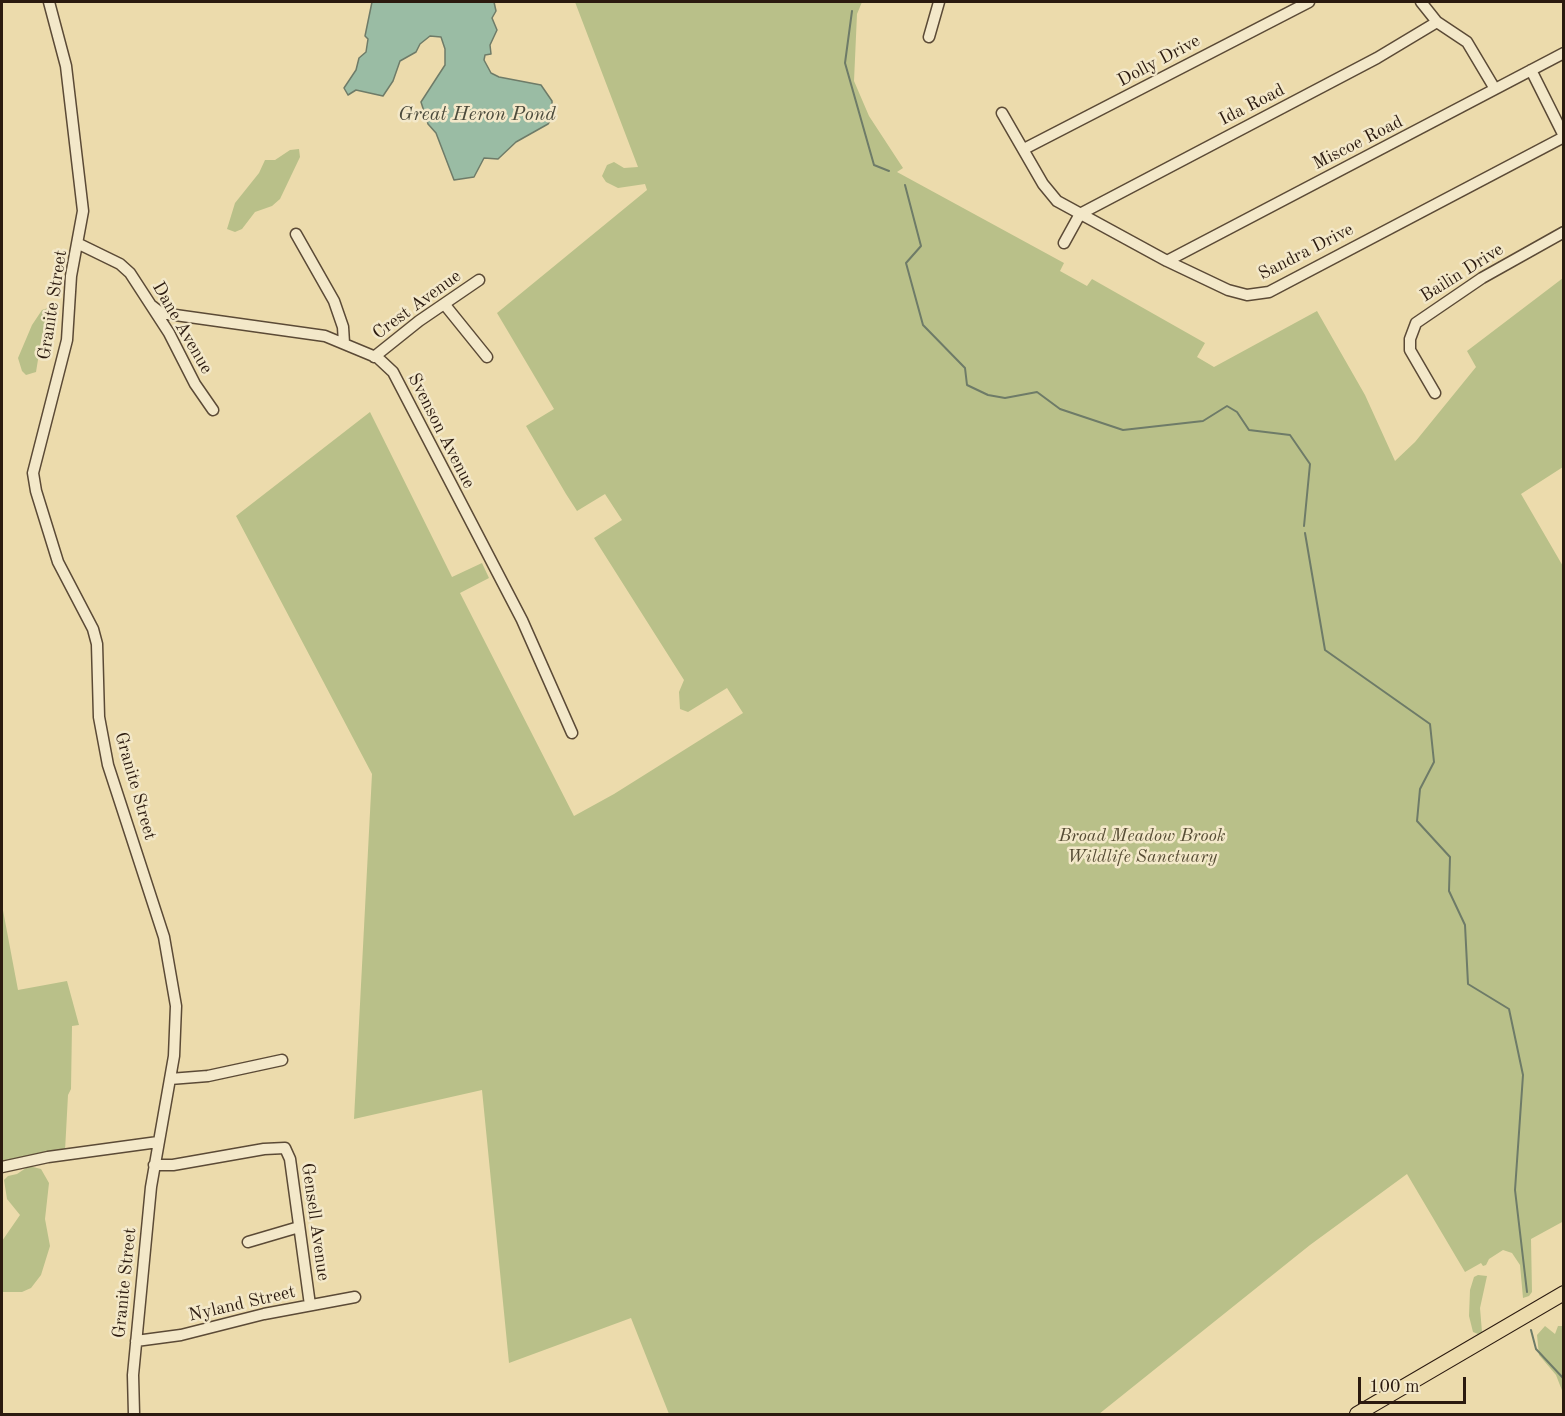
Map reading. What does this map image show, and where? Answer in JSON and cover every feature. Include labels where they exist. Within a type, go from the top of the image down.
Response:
[{"type":"main road","points":[[1357,1414],[1563,1293]]},
{"type":"street","name":"Granite Street","points":[[49,2],[58,31],[71,102],[74,145],[82,194],[79,244],[71,276],[67,340],[33,473],[36,491],[58,562],[93,629],[97,644],[99,717],[108,765],[171,965],[176,1033],[154,1165],[135,1341],[134,1414]]},
{"type":"street","points":[[928,37],[939,2]]},
{"type":"street","name":"Dolly Drive","points":[[1024,149],[1309,2]]},
{"type":"street","points":[[1421,2],[1437,22],[1467,42],[1495,89]]},
{"type":"street","name":"Ida Road","points":[[1080,214],[1377,58],[1437,22]]},
{"type":"street","name":"Miscoe Road","points":[[1167,261],[1563,53]]},
{"type":"street","points":[[1531,70],[1563,136]]},
{"type":"street","name":"Sandra Drive","points":[[1002,113],[1048,191],[1057,201],[1167,261],[1240,294],[1263,294],[1563,136]]},
{"type":"street","points":[[1064,243],[1080,214]]},
{"type":"street","name":"Bailin Drive","points":[[1435,393],[1410,350],[1410,339],[1416,323],[1485,277],[1563,232]]},
{"type":"street","points":[[296,234],[334,301],[343,327],[344,342]]},
{"type":"street","name":"Dane Avenue","points":[[79,244],[121,265],[130,273],[213,410]]},
{"type":"street","name":"Crest Avenue","points":[[374,357],[419,321],[479,280]]},
{"type":"street","points":[[445,305],[487,357]]},
{"type":"street","name":"Svenson Avenue","points":[[152,306],[161,313],[306,333],[344,342],[374,357],[393,372],[522,620],[572,733]]},
{"type":"street","points":[[170,1079],[208,1076],[282,1060]]},
{"type":"street","points":[[2,1167],[48,1157],[158,1142]]},
{"type":"street","name":"Gensell Avenue","points":[[154,1165],[173,1165],[282,1148],[288,1152],[310,1305]]},
{"type":"street","points":[[248,1242],[299,1227]]},
{"type":"street","name":"Nyland Street","points":[[135,1341],[181,1335],[355,1297]]},
{"type":"green space","name":"Broad Meadow Brook Wildlife Sanctuary","points":[[575,2],[862,2],[857,14],[854,81],[869,116],[903,168],[897,172],[1064,263],[1060,271],[1087,286],[1092,279],[1205,343],[1197,357],[1214,367],[1317,311],[1365,395],[1395,461],[1415,442],[1476,367],[1467,351],[1563,278],[1563,467],[1521,494],[1564,568],[1564,1221],[1531,1239],[1532,1292],[1529,1296],[1523,1298],[1520,1265],[1512,1253],[1503,1250],[1489,1259],[1486,1265],[1483,1266],[1481,1263],[1465,1272],[1407,1174],[1310,1245],[1099,1414],[669,1414],[631,1318],[509,1363],[482,1090],[354,1119],[372,774],[236,516],[370,412],[452,577],[482,563],[489,578],[460,593],[574,816],[614,794],[743,713],[727,688],[688,712],[680,709],[679,692],[684,680],[594,538],[622,520],[605,494],[577,511],[566,494],[526,426],[554,409],[497,313],[647,190],[645,184],[618,188],[606,182],[602,176],[607,165],[614,162],[624,168],[638,167]]},
{"type":"green space","points":[[299,149],[300,157],[280,199],[272,206],[255,212],[242,229],[235,232],[227,229],[235,203],[259,173],[265,160],[275,160],[290,150]]},
{"type":"green space","points":[[51,307],[52,314],[42,335],[36,372],[26,375],[22,371],[18,358],[32,325],[42,310]]},
{"type":"green space","points":[[2,905],[18,990],[67,981],[79,1025],[72,1026],[71,1089],[68,1095],[65,1151],[2,1161]]},
{"type":"green space","points":[[29,1166],[41,1169],[49,1183],[45,1219],[50,1246],[41,1275],[31,1288],[22,1292],[2,1292],[2,1241],[20,1215],[7,1199],[4,1180]]},
{"type":"green space","points":[[1487,1276],[1480,1308],[1482,1332],[1478,1334],[1473,1332],[1469,1316],[1470,1290],[1474,1277]]},
{"type":"green space","points":[[1545,1326],[1555,1334],[1558,1326],[1563,1326],[1563,1393],[1556,1375],[1539,1355],[1537,1335]]},
{"type":"water","name":"Great Heron Pond","points":[[372,2],[494,2],[496,11],[492,18],[497,30],[490,45],[491,54],[485,55],[484,60],[491,73],[499,77],[541,85],[552,101],[552,118],[548,124],[516,142],[498,159],[484,158],[474,177],[454,180],[436,133],[428,124],[421,102],[445,65],[445,49],[441,37],[430,36],[420,44],[416,52],[400,61],[393,81],[383,96],[356,90],[348,95],[344,88],[356,70],[359,58],[366,52],[368,39],[365,36]]},
{"type":"waterway","points":[[852,11],[845,63],[874,165],[889,171]]},
{"type":"waterway","points":[[905,185],[921,246],[906,263],[923,325],[965,368],[967,385],[988,395],[1005,398],[1037,392],[1060,409],[1123,430],[1203,421],[1227,406],[1237,412],[1249,430],[1290,435],[1310,464],[1304,526]]},
{"type":"waterway","points":[[1305,533],[1325,650],[1430,724],[1434,762],[1420,789],[1417,821],[1450,857],[1449,891],[1465,925],[1468,984],[1509,1009],[1523,1075],[1515,1190],[1527,1292]]},
{"type":"waterway","points":[[1531,1330],[1536,1349],[1564,1379]]}]
